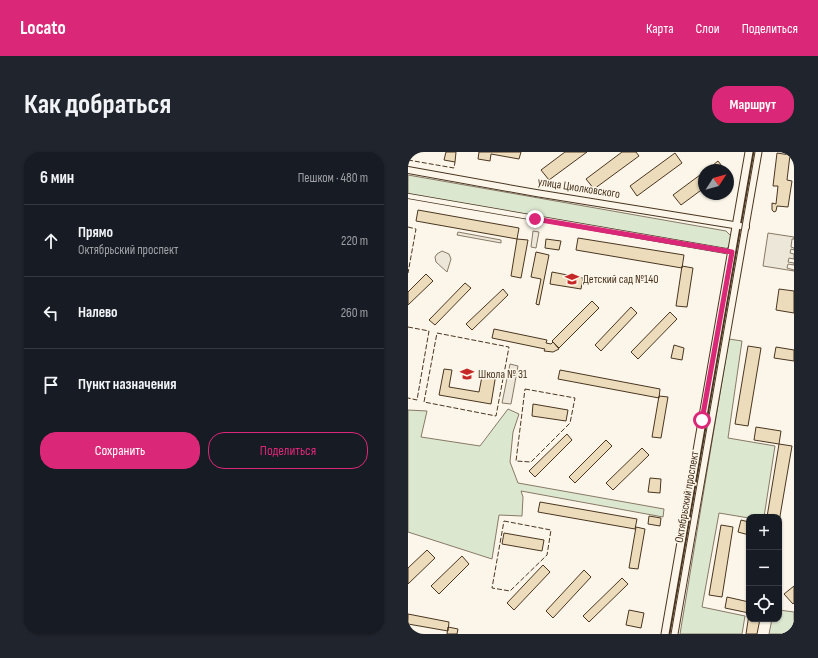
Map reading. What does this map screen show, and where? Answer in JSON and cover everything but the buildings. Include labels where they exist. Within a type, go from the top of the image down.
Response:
[{"type":"main road","name":"Октябрьский проспект","points":[[665,634],[749,152]]},
{"type":"main road","name":"Октябрьский проспект","points":[[674,634],[758,152]]},
{"type":"street","name":"улица Циолковского","points":[[408,170],[536,193],[746,227]]},
{"type":"street","points":[[408,196],[732,252]]},
{"type":"green space","points":[[408,175],[726,231],[731,236],[730,243],[726,249],[723,249],[408,194]]},
{"type":"green space","points":[[729,339],[742,341],[728,438],[775,446],[764,514],[746,514],[746,518],[719,513],[702,607],[745,616],[742,634],[680,634]]},
{"type":"green space","points":[[508,409],[519,414],[513,432],[510,462],[518,483],[664,509],[663,517],[521,491],[523,497],[522,516],[499,515],[492,559],[408,532],[408,410],[427,411],[421,437],[480,446]]},
{"type":"green space","points":[[782,610],[794,612],[794,630],[792,630],[792,634],[769,634],[771,622],[782,622]]},
{"type":"shaded area","points":[[533,231],[539,232],[536,248],[531,247]]},
{"type":"shaded area","points":[[458,232],[501,240],[501,243],[457,235]]},
{"type":"shaded area","points":[[768,233],[794,237],[794,239],[792,239],[791,247],[794,248],[794,250],[791,249],[790,253],[794,254],[794,259],[789,258],[788,262],[794,263],[794,265],[788,264],[787,268],[794,271],[763,266]]},
{"type":"shaded area","points":[[442,251],[449,254],[451,259],[447,272],[436,262],[435,257]]},
{"type":"shaded area","points":[[510,364],[518,366],[511,404],[502,403]]},
{"type":"tram line","points":[[671,634],[755,152]]},
{"type":"fence","points":[[408,160],[454,168],[455,162]]},
{"type":"fence","points":[[408,227],[416,229],[408,273]]},
{"type":"fence","points":[[408,327],[429,331],[417,400],[408,398]]},
{"type":"fence","points":[[437,333],[509,347],[496,416],[424,402],[437,333]]},
{"type":"fence","points":[[525,389],[575,398],[570,423],[531,462],[516,461],[525,389]]},
{"type":"fence","points":[[504,521],[551,530],[547,555],[510,591],[492,588],[504,521]]},
{"type":"place","name":"Детский сад №140","points":[[572,279]]},
{"type":"place","name":"Школа № 31","points":[[467,374]]},
{"type":"route","points":[[535,219],[712,250],[732,252],[702,420]]}]
